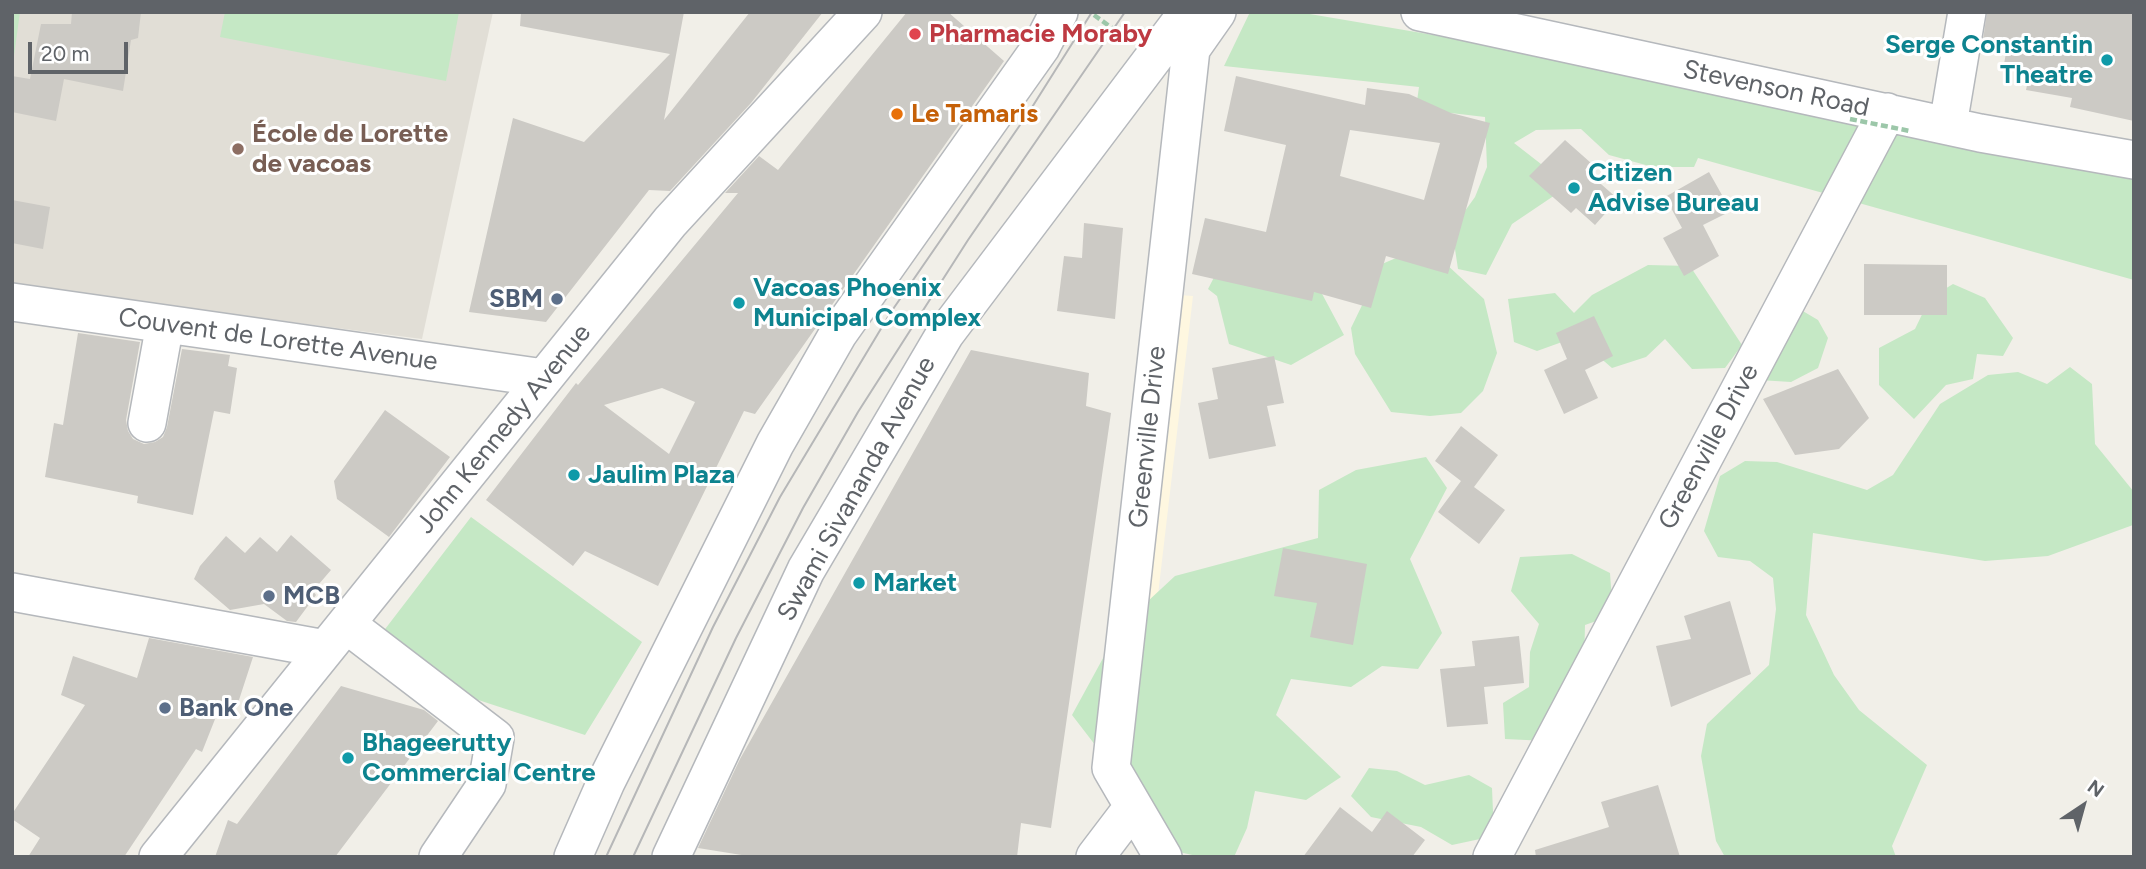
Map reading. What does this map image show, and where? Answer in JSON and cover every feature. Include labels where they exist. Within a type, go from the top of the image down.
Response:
[{"type":"street","name":"John Kennedy Avenue","points":[[158,857],[670,222],[863,12]]},
{"type":"street","points":[[573,857],[606,782],[769,456],[832,345],[1042,30],[1059,12]]},
{"type":"street","name":"Swami Sivananda Avenue","points":[[671,857],[806,570],[945,334],[1188,12]]},
{"type":"street","name":"Greenville Drive","points":[[1163,857],[1111,768],[1191,49],[1217,12]]},
{"type":"street","name":"Stevenson Road","points":[[1420,12],[1898,121],[1948,125],[2134,160]]},
{"type":"street","points":[[1948,125],[1967,12]]},
{"type":"street","name":"Greenville Drive","points":[[1492,857],[1898,121]]},
{"type":"street","name":"Couvent de Lorette Avenue","points":[[12,302],[544,378]]},
{"type":"street","points":[[147,423],[165,324]]},
{"type":"street","points":[[12,592],[336,637],[495,738],[487,785],[438,857]]},
{"type":"street","points":[[1095,857],[1133,807]]},
{"type":"path","points":[[1090,12],[1127,39],[1133,30]]},
{"type":"path","points":[[1850,119],[1898,121]]},
{"type":"shaded area","name":"École de Lorette de vacoas","points":[[12,12],[493,12],[422,339],[12,286]]},
{"type":"shaded area","points":[[1179,295],[1193,296],[1150,663],[1137,662]]},
{"type":"green space","points":[[12,12],[20,12],[13,63],[12,63]]},
{"type":"green space","points":[[225,12],[459,12],[446,81],[220,37]]},
{"type":"green space","points":[[1250,12],[1298,12],[1887,112],[2134,170],[2134,280],[1698,158],[1694,167],[1653,167],[1609,155],[1581,129],[1536,130],[1514,143],[1541,164],[1561,191],[1512,224],[1486,275],[1458,269],[1452,229],[1475,197],[1487,167],[1485,117],[1451,113],[1431,118],[1417,101],[1419,87],[1224,66]]},
{"type":"green space","points":[[1417,249],[1445,263],[1484,299],[1497,353],[1483,391],[1461,413],[1430,416],[1391,412],[1355,354],[1351,328],[1382,264]]},
{"type":"green space","points":[[1224,258],[1320,290],[1344,335],[1291,365],[1229,344],[1217,296],[1208,289]]},
{"type":"green space","points":[[1648,265],[1690,266],[1742,345],[1725,368],[1692,369],[1665,339],[1646,357],[1612,368],[1576,337],[1537,351],[1514,342],[1508,299],[1555,293],[1574,313],[1592,295]]},
{"type":"green space","points":[[1953,284],[1985,298],[2013,338],[2003,356],[1977,354],[1973,379],[1946,385],[1914,419],[1879,385],[1879,348],[1915,329],[1930,298]]},
{"type":"green space","points":[[1796,307],[1818,320],[1828,338],[1818,368],[1791,382],[1759,380]]},
{"type":"green space","points":[[2070,367],[2092,384],[2095,444],[2134,492],[2133,525],[2048,556],[1985,561],[1813,533],[1806,615],[1834,675],[1859,710],[1927,765],[1892,846],[1896,857],[1725,857],[1716,841],[1701,756],[1707,724],[1769,665],[1776,609],[1773,578],[1750,561],[1718,557],[1704,531],[1720,476],[1745,461],[1777,462],[1867,490],[1893,475],[1940,404],[1988,375],[2018,372],[2047,384]]},
{"type":"green space","points":[[1426,457],[1447,488],[1410,559],[1442,633],[1418,669],[1382,666],[1351,687],[1291,679],[1276,715],[1341,777],[1306,800],[1255,791],[1247,828],[1234,857],[1201,857],[1166,849],[1136,798],[1072,715],[1120,627],[1175,576],[1318,538],[1319,490],[1356,470]]},
{"type":"green space","points":[[471,517],[642,642],[585,735],[457,693],[379,637]]},
{"type":"green space","points":[[1572,554],[1610,573],[1613,615],[1585,625],[1584,665],[1547,741],[1505,739],[1503,703],[1529,687],[1530,652],[1539,624],[1511,591],[1520,557]]},
{"type":"green space","points":[[1369,768],[1397,771],[1425,785],[1469,775],[1492,788],[1494,836],[1452,845],[1421,827],[1371,817],[1351,796]]},
{"type":"building","points":[[72,12],[141,12],[138,38],[131,40],[123,91],[64,79],[56,121],[12,112],[12,76],[30,79],[41,24],[71,24]]},
{"type":"building","points":[[521,12],[684,12],[664,120],[750,12],[823,12],[751,103],[670,191],[649,190],[546,322],[469,312],[513,118],[584,142],[670,54],[520,26]]},
{"type":"building","points":[[907,12],[948,12],[1004,61],[755,414],[744,411],[658,586],[585,551],[573,566],[486,500],[576,383],[578,385],[738,193],[725,193],[759,156],[778,170]],"holes":[[[662,388],[695,402],[669,454],[604,405]]]},
{"type":"building","points":[[1987,12],[2134,12],[2134,121],[2070,107],[2072,98],[2026,90],[2030,71],[2004,64],[2006,53],[1982,47]]},
{"type":"building","points":[[1236,76],[1365,105],[1367,88],[1409,94],[1451,113],[1490,123],[1448,274],[1386,256],[1371,308],[1314,292],[1312,301],[1192,274],[1205,218],[1266,232],[1286,145],[1224,131]],"holes":[[[1350,130],[1440,143],[1424,200],[1340,176]]]},
{"type":"building","name":"Citizen Advise Bureau","points":[[1565,140],[1591,163],[1585,170],[1618,199],[1595,225],[1576,208],[1571,213],[1529,176]]},
{"type":"building","points":[[1709,172],[1731,211],[1703,225],[1719,256],[1684,276],[1663,238],[1682,228],[1665,197]]},
{"type":"building","points":[[12,200],[50,207],[43,249],[12,243]]},
{"type":"building","points":[[1084,223],[1123,228],[1115,319],[1057,311],[1064,256],[1082,258]]},
{"type":"building","points":[[1864,264],[1947,265],[1947,315],[1864,315]]},
{"type":"building","points":[[1594,316],[1613,356],[1585,370],[1598,398],[1564,414],[1544,370],[1567,359],[1556,333]]},
{"type":"building","points":[[78,333],[140,342],[126,420],[133,439],[144,444],[163,437],[167,427],[182,349],[230,355],[228,366],[237,368],[230,414],[214,411],[193,515],[137,503],[138,496],[45,477],[54,423],[63,425]]},
{"type":"building","points":[[971,350],[1089,373],[1086,406],[1111,413],[1051,828],[1021,823],[1017,857],[754,857],[698,848],[740,759]]},
{"type":"building","points":[[1274,356],[1284,403],[1267,406],[1276,446],[1209,459],[1198,403],[1218,399],[1212,368]]},
{"type":"building","points":[[1838,369],[1869,418],[1839,449],[1795,455],[1763,399]]},
{"type":"building","points":[[385,410],[450,457],[389,537],[337,499],[334,481]]},
{"type":"building","points":[[1461,426],[1498,455],[1474,487],[1505,510],[1479,544],[1438,512],[1461,481],[1435,461]]},
{"type":"building","points":[[291,535],[331,570],[313,591],[316,595],[296,622],[287,621],[264,604],[230,610],[194,579],[200,566],[226,536],[245,553],[260,537],[277,552]]},
{"type":"building","points":[[1283,548],[1367,564],[1353,645],[1310,637],[1317,603],[1274,596]]},
{"type":"building","points":[[1730,601],[1751,674],[1671,707],[1656,646],[1691,639],[1684,616]]},
{"type":"building","points":[[1519,636],[1524,683],[1484,687],[1488,724],[1447,727],[1440,669],[1475,666],[1472,641]]},
{"type":"building","points":[[149,638],[253,657],[238,703],[223,699],[202,752],[196,749],[124,857],[28,857],[40,838],[12,819],[12,814],[85,705],[61,695],[73,656],[137,678]]},
{"type":"building","name":"Bhageerutty Commercial Centre","points":[[341,686],[424,710],[438,721],[335,857],[215,857],[228,820],[237,824]]},
{"type":"building","points":[[1658,785],[1680,857],[1536,857],[1535,850],[1609,827],[1601,802]]},
{"type":"building","points":[[1340,807],[1372,832],[1387,811],[1425,840],[1412,857],[1303,857]]},
{"type":"tram line","points":[[606,857],[713,627],[780,497],[891,312],[1029,112],[1092,12]]},
{"type":"tram line","points":[[633,857],[736,638],[803,508],[858,412],[968,240],[1125,12]]},
{"type":"place","name":"Pharmacie Moraby","points":[[915,34]]},
{"type":"place","name":"Serge Constantin Theatre","points":[[2107,60]]},
{"type":"place","name":"Le Tamaris","points":[[897,114]]},
{"type":"place","name":"École de Lorette de vacoas","points":[[238,149]]},
{"type":"place","name":"Citizen Advise Bureau","points":[[1574,188]]},
{"type":"place","name":"SBM","points":[[557,299]]},
{"type":"place","name":"Vacoas Phoenix Municipal Complex","points":[[739,303]]},
{"type":"place","name":"Jaulim Plaza","points":[[574,475]]},
{"type":"place","name":"Market","points":[[859,583]]},
{"type":"place","name":"MCB","points":[[269,596]]},
{"type":"place","name":"Bank One","points":[[165,708]]},
{"type":"place","name":"Bhageerutty Commercial Centre","points":[[348,758]]}]
